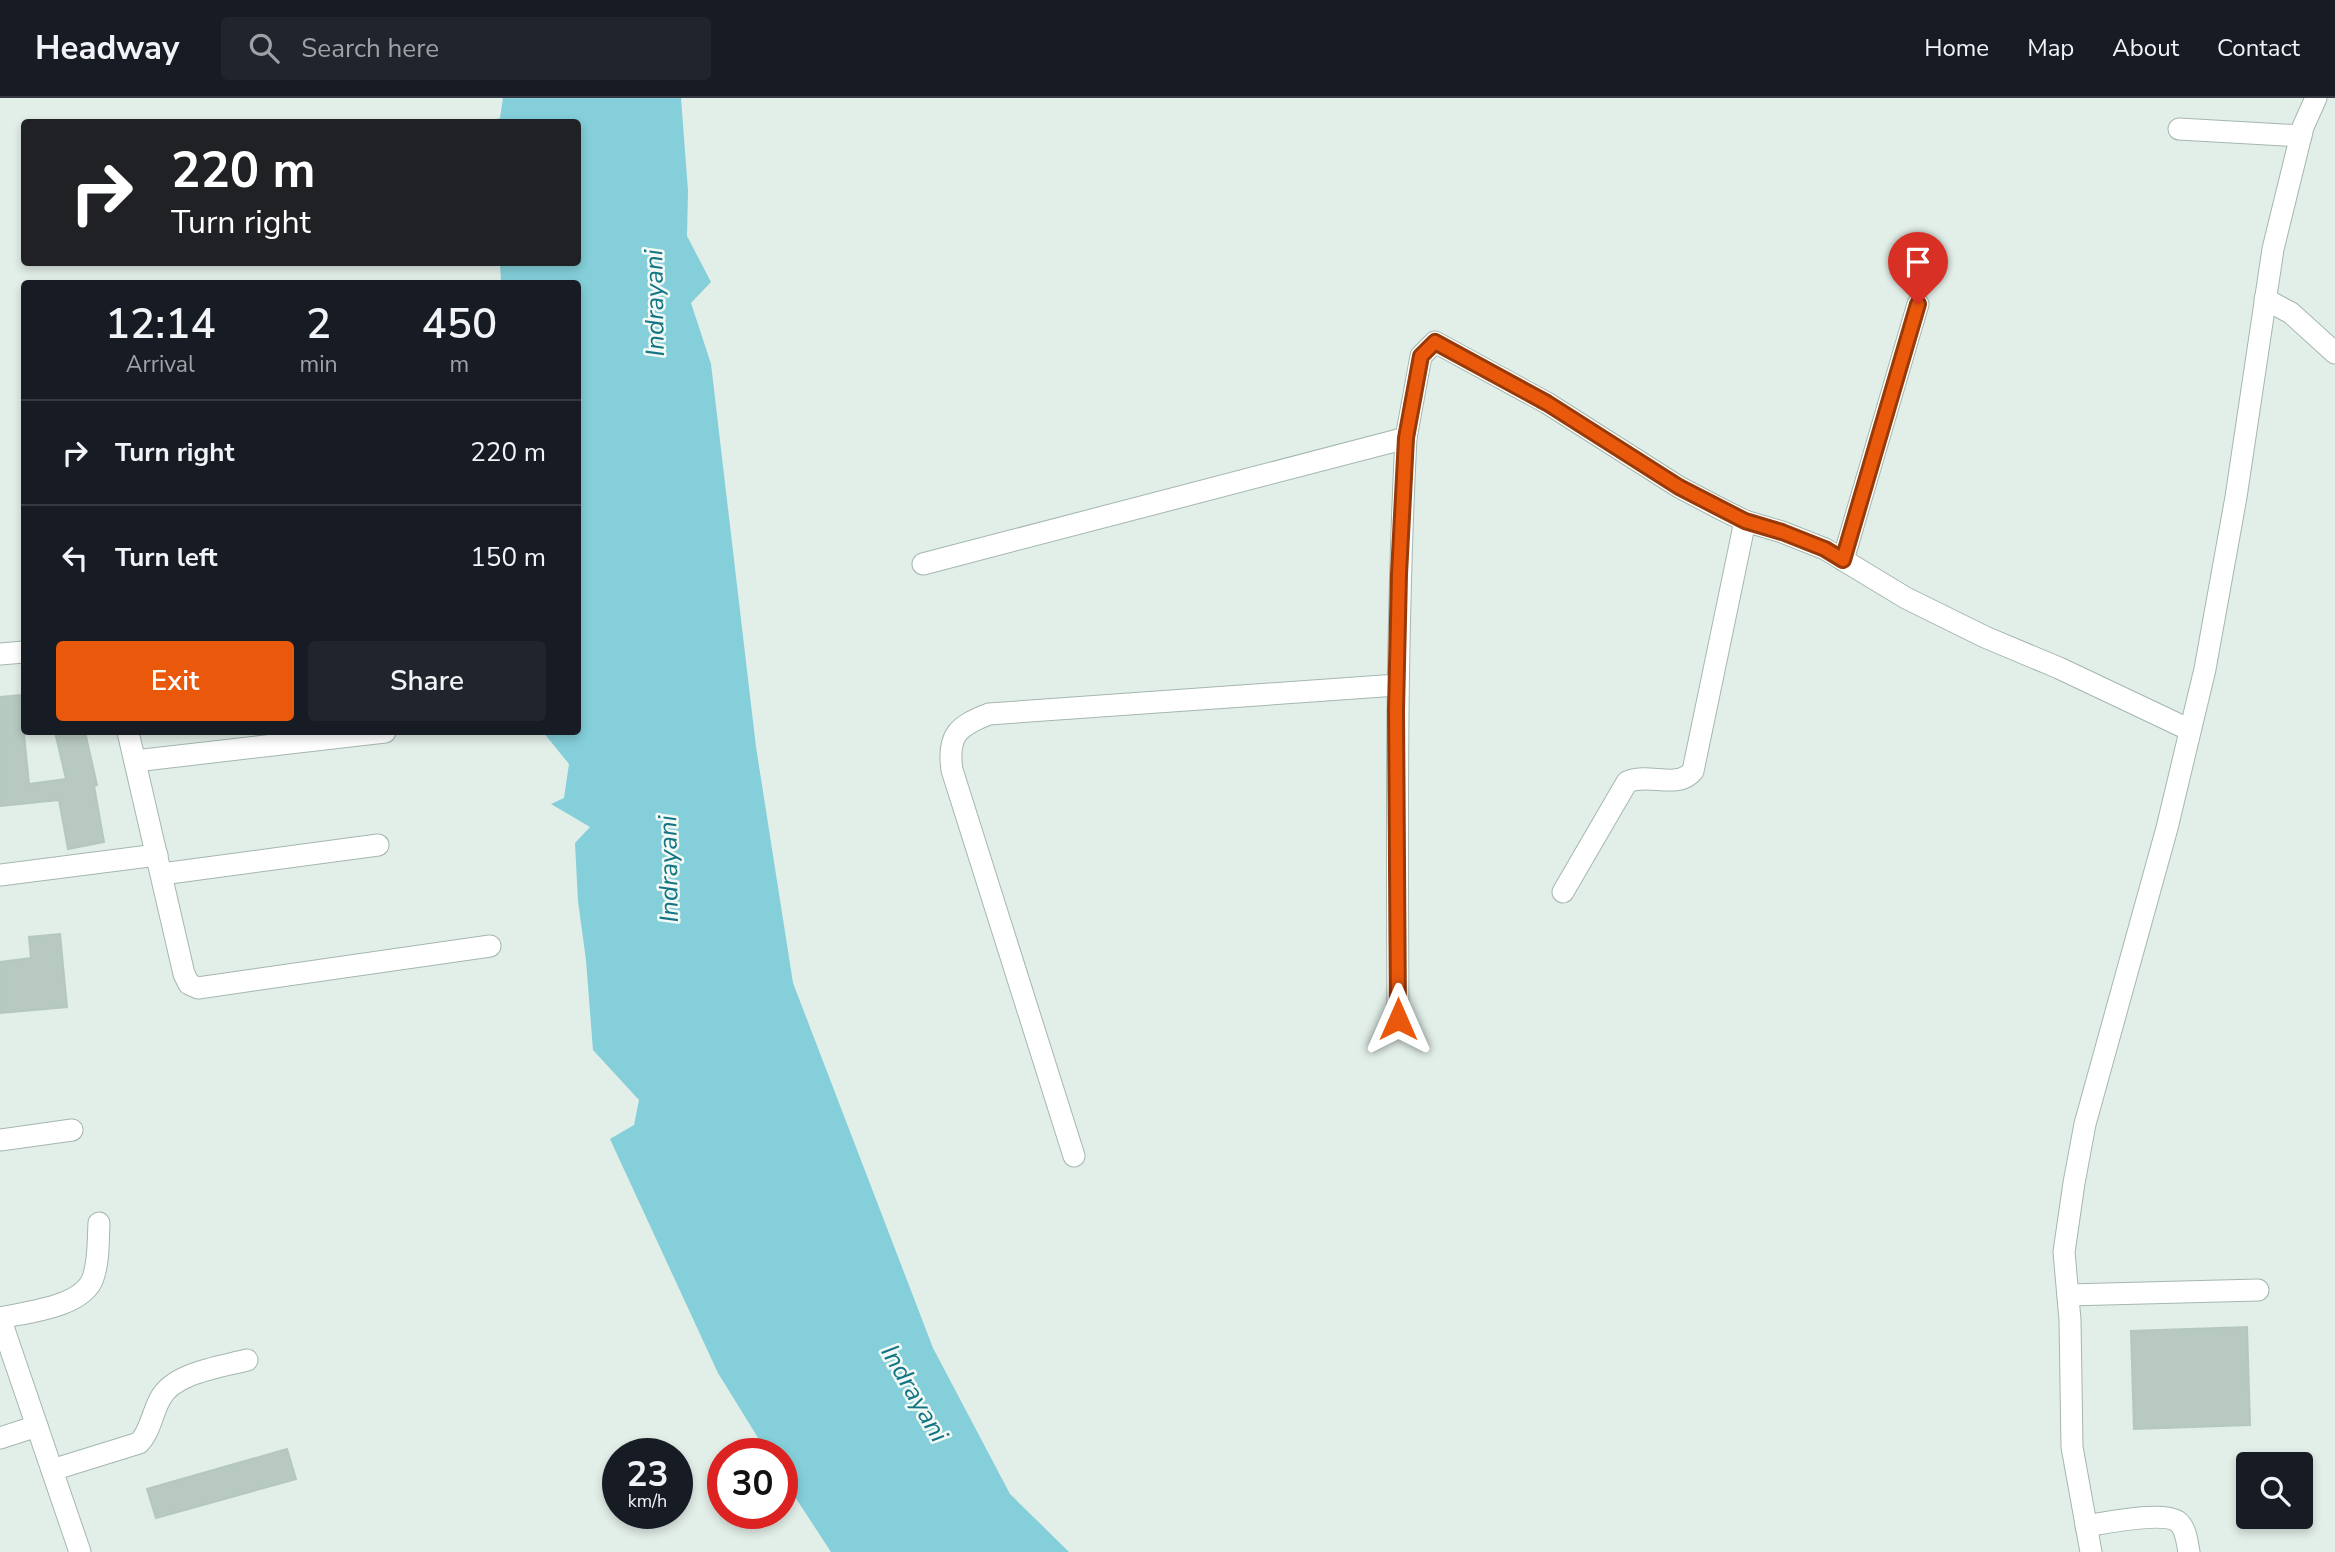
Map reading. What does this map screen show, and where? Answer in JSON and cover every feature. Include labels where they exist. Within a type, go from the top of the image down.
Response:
[{"type":"street","points":[[2091,1552],[2072,1447],[2068,1295],[2064,1251],[2085,1124],[2167,828],[2205,669],[2236,497],[2273,249],[2301,136],[2315,98]]},
{"type":"street","points":[[2179,129],[2301,136]]},
{"type":"street","points":[[2265,299],[2291,313],[2335,353]]},
{"type":"street","points":[[1843,560],[1918,304]]},
{"type":"street","points":[[1398,1019],[1397,685],[1406,438],[1421,356],[1435,342],[1547,403],[1679,487],[1745,521],[1825,549],[1906,598],[2190,730]]},
{"type":"street","points":[[923,565],[1406,438]]},
{"type":"street","points":[[1563,892],[1627,782],[1644,778],[1679,781],[1687,779],[1693,771],[1745,521]]},
{"type":"street","points":[[0,654],[21,652]]},
{"type":"street","points":[[1074,1156],[952,770],[950,754],[954,737],[966,723],[989,713],[1397,685]]},
{"type":"street","points":[[129,735],[184,974],[189,984],[198,988],[490,946]]},
{"type":"street","points":[[135,761],[358,735]]},
{"type":"street","points":[[0,876],[377,845]]},
{"type":"street","points":[[0,1140],[72,1130]]},
{"type":"street","points":[[80,1552],[0,1318],[68,1301],[87,1290],[96,1266],[99,1223]]},
{"type":"street","points":[[2068,1295],[2258,1290]]},
{"type":"street","points":[[52,1470],[139,1443],[145,1437],[160,1398],[168,1388],[179,1380],[247,1360]]},
{"type":"street","points":[[0,1438],[37,1426]]},
{"type":"street","points":[[2086,1526],[2157,1517],[2169,1519],[2178,1522],[2185,1531],[2189,1552]]},
{"type":"water","name":"Indrayani","points":[[503,98],[681,98],[688,191],[687,236],[711,282],[691,303],[711,364],[756,747],[793,983],[933,1348],[1010,1494],[1069,1552],[831,1552],[798,1501],[798,1438],[758,1438],[718,1373],[610,1139],[634,1125],[639,1100],[593,1050],[575,843],[590,827],[551,804],[564,798],[569,764],[545,735],[581,735],[581,280],[501,280],[500,266],[581,266],[581,119],[496,119],[500,118]]},
{"type":"building","points":[[20,695],[21,735],[24,735],[29,784],[66,779],[56,735],[86,735],[97,785],[94,786],[104,842],[68,849],[59,800],[0,806],[0,697]]},
{"type":"building","points":[[60,934],[67,1007],[0,1013],[0,962],[31,958],[29,937]]},
{"type":"building","points":[[2247,1327],[2250,1425],[2134,1429],[2131,1331]]},
{"type":"building","points":[[287,1449],[296,1479],[156,1518],[147,1489]]},
{"type":"route","points":[[1398,1019],[1396,710],[1399,574],[1406,438],[1421,356],[1435,342],[1547,403],[1679,487],[1745,521],[1825,549],[1843,560],[1918,304]]}]
